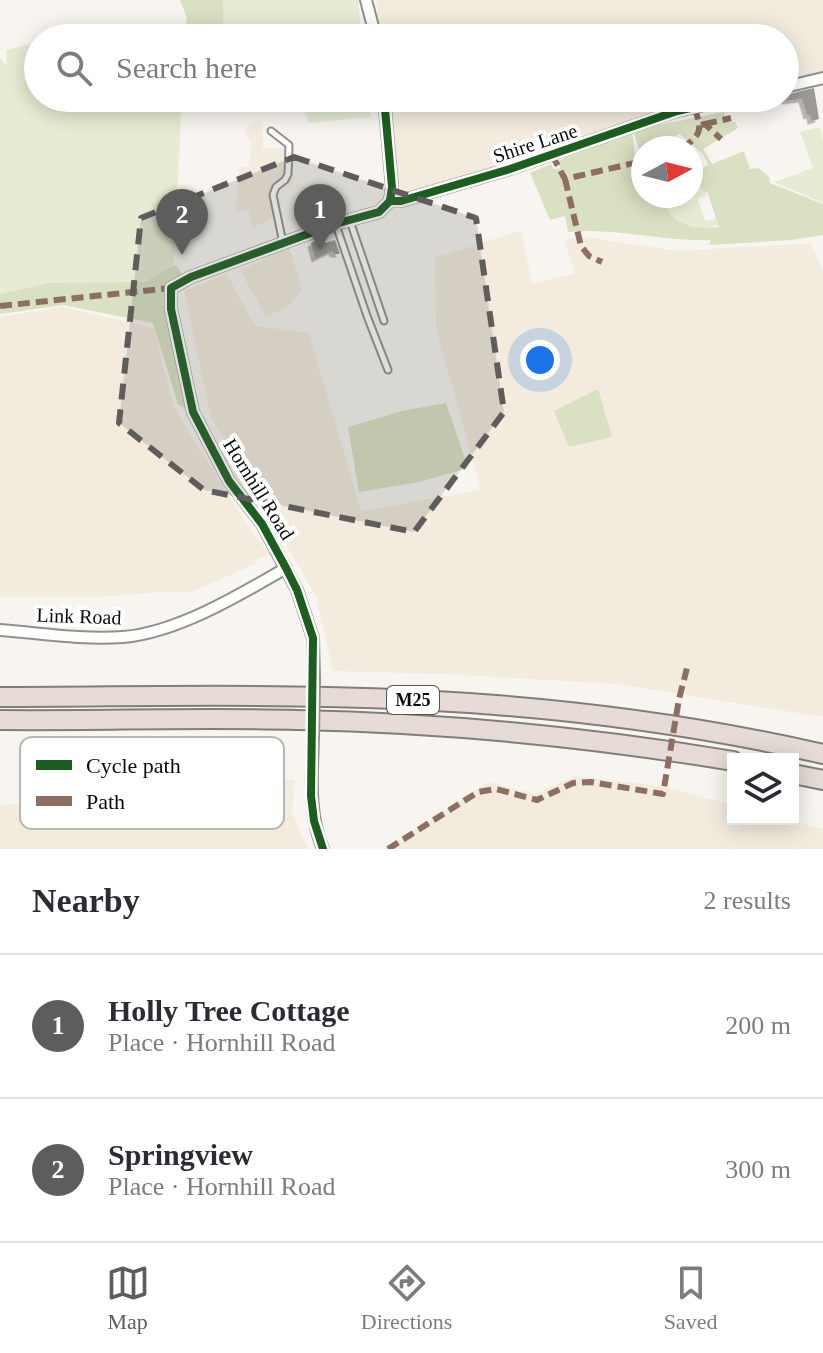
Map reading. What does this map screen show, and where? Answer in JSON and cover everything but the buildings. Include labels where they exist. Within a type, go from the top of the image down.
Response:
[{"type":"highway","name":"M25","points":[[0,697],[328,697],[482,704],[687,729],[823,754]]},
{"type":"highway","name":"M25","points":[[0,720],[255,719],[379,723],[528,733],[727,760]]},
{"type":"highway","points":[[799,775],[823,780]]},
{"type":"street","points":[[366,0],[372,24]]},
{"type":"street","points":[[799,84],[823,78]]},
{"type":"street","points":[[385,112],[392,187],[390,201]]},
{"type":"street","name":"Shire Lane","points":[[390,201],[401,201],[510,169],[674,112]]},
{"type":"street","name":"Hornhill Road","points":[[323,849],[314,821],[311,796],[313,638],[286,568],[262,524],[229,481],[193,412],[171,309],[171,288],[191,277],[335,224],[379,212],[390,201]]},
{"type":"street","name":"Link Road","points":[[0,630],[88,636],[142,634],[200,614],[286,568]]},
{"type":"lane","points":[[271,131],[289,145],[288,174],[273,195],[283,244]]},
{"type":"lane","points":[[350,220],[384,321]]},
{"type":"lane","points":[[335,224],[388,370]]},
{"type":"highlighted area","points":[[294,157],[476,218],[504,412],[414,532],[204,490],[119,423],[141,218]]},
{"type":"shaded area","points":[[376,0],[823,0],[823,75],[799,81],[799,24],[380,24]]},
{"type":"shaded area","points":[[388,112],[665,112],[636,119],[516,167],[412,195],[395,184]]},
{"type":"shaded area","points":[[251,122],[262,122],[263,149],[292,146],[295,155],[292,184],[276,190],[280,215],[252,227],[249,210],[236,211],[239,168],[249,166],[251,145],[245,130]]},
{"type":"shaded area","points":[[521,230],[532,284],[575,273],[564,240],[587,237],[676,251],[811,243],[823,272],[823,717],[616,684],[333,671],[316,596],[211,417],[184,291],[227,274],[255,326],[309,333],[361,511],[481,490],[436,328],[435,258]]},
{"type":"shaded area","points":[[289,248],[302,289],[288,307],[266,317],[240,270]]},
{"type":"shaded area","points":[[63,307],[154,328],[174,408],[254,536],[270,554],[255,560],[255,564],[192,592],[97,597],[0,597],[0,317]]},
{"type":"shaded area","points":[[574,776],[660,786],[727,803],[727,825],[799,825],[799,823],[823,829],[823,849],[386,849],[488,782],[536,794]]},
{"type":"shaded area","points":[[284,779],[295,780],[292,812],[308,849],[0,849],[0,805],[20,803],[20,829],[284,829]]},
{"type":"green space","points":[[180,0],[223,0],[224,24],[186,24],[187,18]]},
{"type":"green space","points":[[223,0],[358,0],[361,24],[224,24]]},
{"type":"green space","points":[[24,46],[24,112],[181,112],[173,276],[85,291],[0,300],[0,58],[7,65],[6,50]]},
{"type":"green space","points":[[305,112],[370,112],[371,117],[309,123]]},
{"type":"green space","points":[[724,112],[726,122],[735,122],[738,128],[703,149],[703,136],[635,136],[633,130]]},
{"type":"green space","points":[[820,127],[823,203],[774,182],[813,168],[800,132]]},
{"type":"green space","points":[[632,131],[631,208],[667,208],[683,224],[700,228],[719,227],[708,194],[703,190],[703,168],[709,165],[703,149],[712,164],[744,151],[750,169],[759,168],[769,177],[770,183],[823,204],[823,235],[709,245],[711,240],[604,231],[568,232],[565,216],[550,220],[530,173],[551,164],[554,169],[560,168],[558,162],[579,149]]},
{"type":"green space","points":[[665,208],[700,208],[705,220],[716,218],[719,225],[703,229],[669,227]]},
{"type":"green space","points":[[176,265],[182,274],[166,286],[167,309],[187,401],[186,409],[178,404],[153,323],[63,305],[0,314],[0,294],[49,283],[144,282]]},
{"type":"green space","points":[[598,389],[612,437],[569,447],[554,411]]},
{"type":"green space","points":[[446,403],[468,468],[419,482],[359,492],[348,427],[402,411]]},
{"type":"marked path","points":[[695,112],[699,130],[696,136]]},
{"type":"marked path","points":[[705,124],[731,118]]},
{"type":"marked path","points":[[701,125],[705,124],[721,139]]},
{"type":"marked path","points":[[552,155],[565,179],[631,164]]},
{"type":"marked path","points":[[565,179],[581,246],[589,256],[602,262]]},
{"type":"marked path","points":[[0,306],[171,288]]},
{"type":"marked path","points":[[388,849],[478,792],[496,789],[537,800],[573,783],[591,782],[663,794],[687,668]]},
{"type":"cycle path","points":[[385,112],[392,187],[390,201]]},
{"type":"cycle path","points":[[390,201],[401,201],[510,169],[674,112]]},
{"type":"cycle path","points":[[323,849],[314,821],[311,796],[313,638],[286,568],[262,524],[229,481],[193,412],[171,309],[171,288],[191,277],[335,224],[379,212],[390,201]]},
{"type":"place","name":"Holly Tree Cottage","points":[[320,250]]},
{"type":"place","name":"Springview","points":[[182,255]]}]
